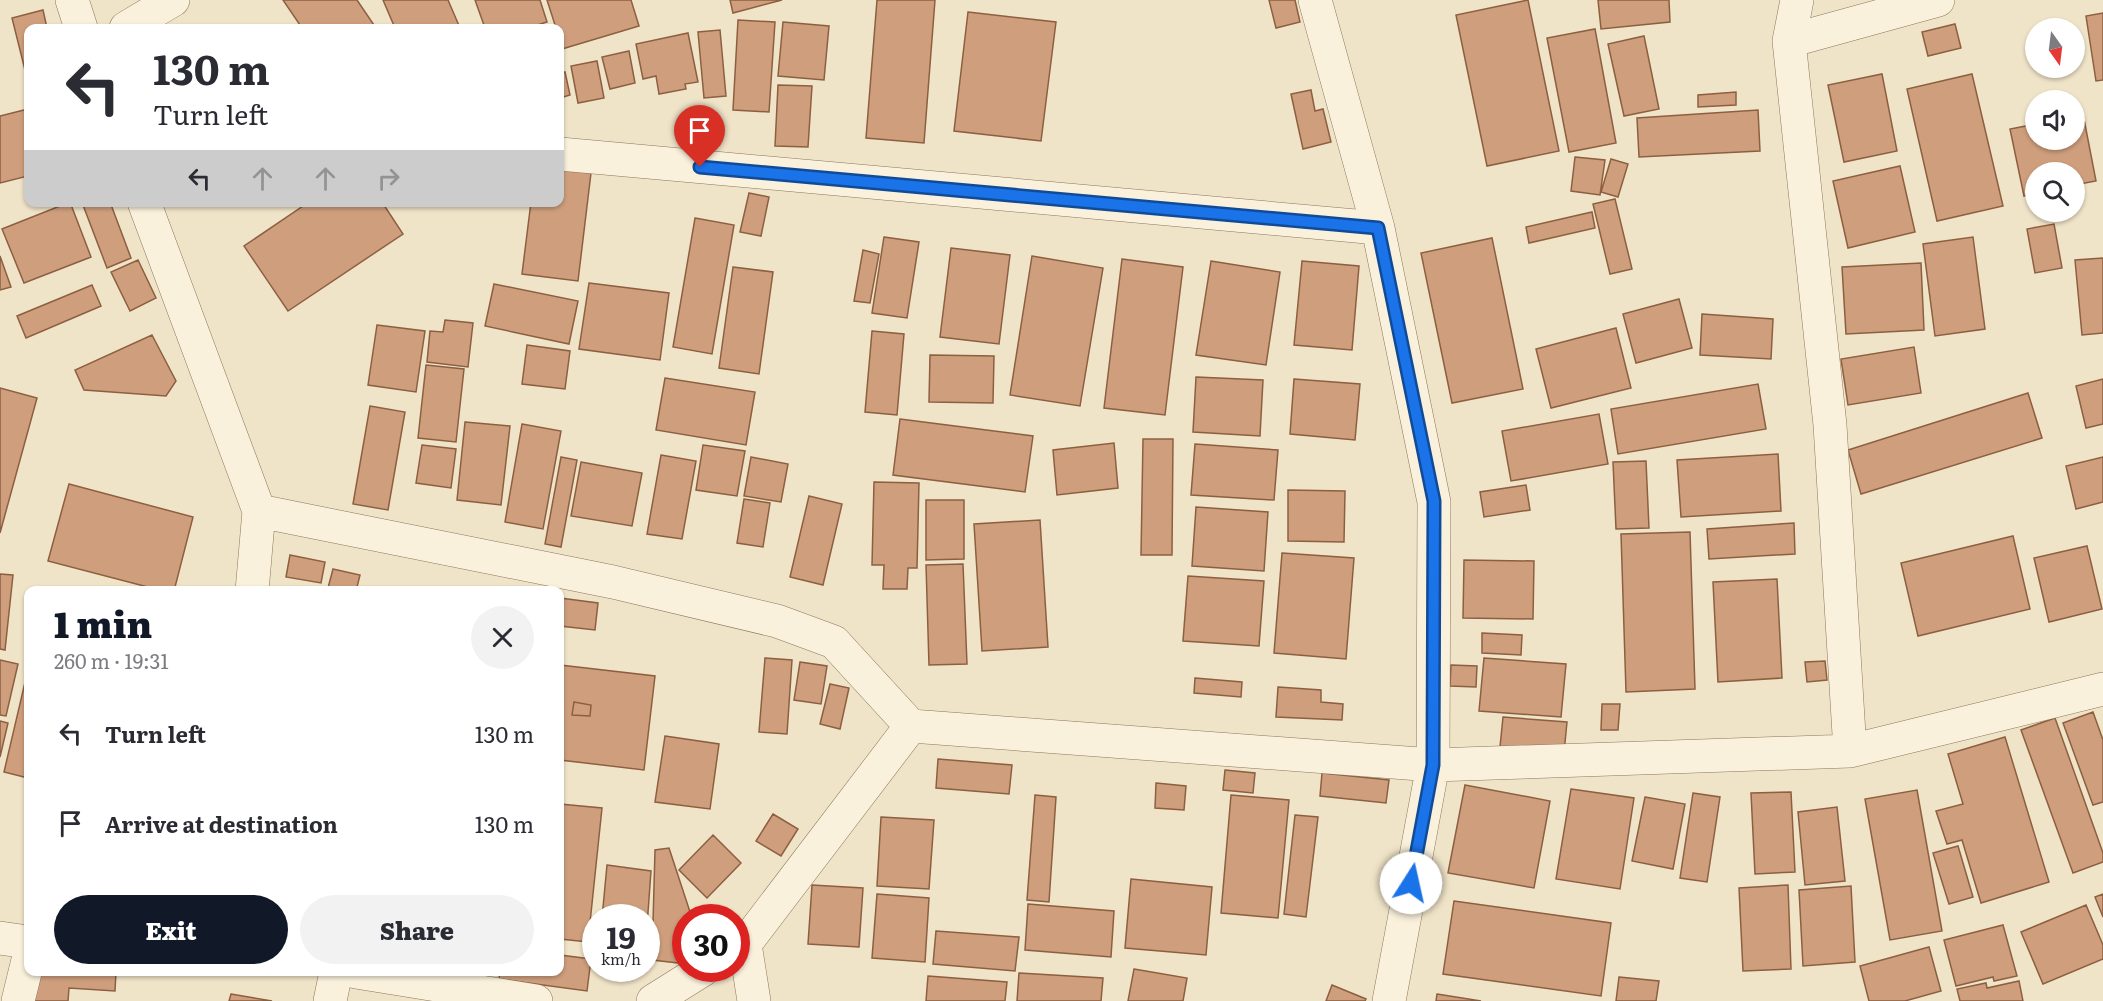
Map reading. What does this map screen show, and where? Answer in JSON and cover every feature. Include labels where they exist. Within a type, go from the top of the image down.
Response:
[{"type":"street","points":[[72,0],[80,24]]},
{"type":"street","points":[[133,24],[173,0]]},
{"type":"street","points":[[1315,0],[1378,228],[1434,501],[1433,765],[1389,1001]]},
{"type":"street","points":[[1797,0],[1789,40],[1830,425],[1850,751]]},
{"type":"street","points":[[1789,40],[1938,0]]},
{"type":"street","points":[[564,154],[1378,228]]},
{"type":"street","points":[[146,207],[259,511],[252,586]]},
{"type":"street","points":[[259,511],[614,582],[777,621],[834,642],[911,726],[1433,765],[1850,751],[2103,688]]},
{"type":"street","points":[[750,934],[911,726]]},
{"type":"street","points":[[0,938],[24,941]]},
{"type":"street","points":[[18,1001],[24,976]]},
{"type":"street","points":[[330,1001],[335,976]]},
{"type":"street","points":[[381,976],[536,1001]]},
{"type":"street","points":[[653,1001],[683,982]]},
{"type":"street","points":[[750,982],[754,1001]]},
{"type":"building","points":[[283,0],[357,0],[373,24],[299,24]]},
{"type":"building","points":[[383,0],[448,0],[458,24],[393,24]]},
{"type":"building","points":[[475,0],[540,0],[547,22],[541,24],[484,24]]},
{"type":"building","points":[[547,0],[631,0],[639,26],[564,48],[564,24],[555,24]]},
{"type":"building","points":[[730,0],[782,0],[733,13]]},
{"type":"building","points":[[877,0],[935,0],[924,143],[866,138]]},
{"type":"building","points":[[1269,0],[1295,0],[1300,22],[1276,28]]},
{"type":"building","points":[[1528,0],[1559,151],[1487,166],[1456,15]]},
{"type":"building","points":[[1598,0],[1669,0],[1670,22],[1601,29]]},
{"type":"building","points":[[43,10],[46,24],[24,24],[24,66],[12,18]]},
{"type":"building","points":[[968,12],[1056,22],[1041,141],[954,131]]},
{"type":"building","points":[[2103,13],[2103,80],[2096,81],[2086,16]]},
{"type":"building","points":[[738,20],[775,22],[769,112],[733,110]]},
{"type":"building","points":[[783,22],[829,26],[824,80],[778,76]]},
{"type":"building","points":[[1955,24],[1961,48],[1928,56],[1922,32]]},
{"type":"building","points":[[1595,29],[1616,143],[1569,152],[1547,38]]},
{"type":"building","points":[[720,30],[726,96],[704,98],[698,32]]},
{"type":"building","points":[[688,33],[698,82],[685,84],[686,89],[659,94],[656,76],[643,79],[636,44]]},
{"type":"building","points":[[1644,36],[1659,109],[1624,116],[1608,44]]},
{"type":"building","points":[[629,51],[635,83],[610,89],[602,57]]},
{"type":"building","points":[[597,61],[604,98],[578,103],[571,66]]},
{"type":"building","points":[[564,72],[570,95],[564,97]]},
{"type":"building","points":[[1882,74],[1897,151],[1844,162],[1828,85]]},
{"type":"building","points":[[1972,74],[2003,206],[1937,221],[1907,89]]},
{"type":"building","points":[[778,85],[812,86],[808,147],[775,146]]},
{"type":"building","points":[[1311,90],[1315,111],[1323,109],[1331,142],[1303,149],[1291,94]]},
{"type":"building","points":[[1736,92],[1736,105],[1698,107],[1698,95]]},
{"type":"building","points":[[24,110],[24,177],[0,183],[0,116]]},
{"type":"building","points":[[1758,110],[1760,151],[1639,157],[1637,118]]},
{"type":"building","points":[[2085,124],[2096,181],[2085,183],[2085,162],[2025,162],[2024,196],[2010,129],[2025,126],[2025,150],[2085,150]]},
{"type":"building","points":[[1575,157],[1605,160],[1600,195],[1571,191]]},
{"type":"building","points":[[1611,159],[1628,164],[1618,197],[1601,192]]},
{"type":"building","points":[[1900,166],[1915,232],[1848,248],[1833,181]]},
{"type":"building","points":[[564,170],[591,173],[578,281],[522,274],[530,207],[564,207]]},
{"type":"building","points":[[749,193],[769,197],[761,236],[740,232]]},
{"type":"building","points":[[1615,199],[1632,269],[1610,274],[1593,204]]},
{"type":"building","points":[[57,207],[72,207],[91,257],[24,283],[2,229]]},
{"type":"building","points":[[84,207],[112,207],[131,258],[107,268]]},
{"type":"building","points":[[302,207],[385,207],[403,234],[288,311],[244,246]]},
{"type":"building","points":[[1592,212],[1595,228],[1529,243],[1526,227]]},
{"type":"building","points":[[695,218],[734,225],[712,354],[673,347]]},
{"type":"building","points":[[2054,224],[2062,268],[2035,273],[2027,229]]},
{"type":"building","points":[[884,237],[919,242],[907,318],[872,313]]},
{"type":"building","points":[[1973,237],[1985,329],[1935,336],[1923,244]]},
{"type":"building","points":[[1492,238],[1523,389],[1452,403],[1421,253]]},
{"type":"building","points":[[951,248],[1010,255],[999,344],[940,337]]},
{"type":"building","points":[[863,250],[879,254],[870,303],[854,301]]},
{"type":"building","points":[[0,256],[11,287],[0,290]]},
{"type":"building","points":[[1032,256],[1103,268],[1080,406],[1010,395]]},
{"type":"building","points":[[2103,258],[2103,333],[2082,335],[2075,260]]},
{"type":"building","points":[[1122,259],[1183,267],[1165,415],[1104,408]]},
{"type":"building","points":[[138,260],[156,298],[130,311],[111,272]]},
{"type":"building","points":[[1211,261],[1280,272],[1266,365],[1196,355]]},
{"type":"building","points":[[1302,261],[1359,266],[1352,350],[1294,345]]},
{"type":"building","points":[[1921,263],[1924,330],[1846,334],[1842,267]]},
{"type":"building","points":[[733,267],[773,272],[759,374],[719,368]]},
{"type":"building","points":[[589,283],[669,293],[660,360],[579,349]]},
{"type":"building","points":[[494,284],[578,301],[569,344],[485,326]]},
{"type":"building","points":[[92,285],[101,306],[26,338],[17,316]]},
{"type":"building","points":[[1679,299],[1692,348],[1636,363],[1623,314]]},
{"type":"building","points":[[1702,314],[1773,319],[1771,359],[1700,355]]},
{"type":"building","points":[[445,320],[473,323],[468,367],[427,362],[430,331],[443,332]]},
{"type":"building","points":[[377,325],[425,331],[416,392],[368,385]]},
{"type":"building","points":[[1616,328],[1631,388],[1551,408],[1536,349]]},
{"type":"building","points":[[872,331],[904,334],[897,415],[865,412]]},
{"type":"building","points":[[152,335],[176,381],[166,396],[84,390],[75,370]]},
{"type":"building","points":[[527,345],[570,351],[565,389],[522,384]]},
{"type":"building","points":[[1914,347],[1921,393],[1848,405],[1841,359]]},
{"type":"building","points":[[930,355],[994,356],[993,403],[929,402]]},
{"type":"building","points":[[426,365],[464,369],[456,442],[418,438]]},
{"type":"building","points":[[1196,377],[1263,380],[1260,436],[1193,432]]},
{"type":"building","points":[[665,378],[755,392],[746,445],[656,430]]},
{"type":"building","points":[[1294,379],[1360,384],[1355,440],[1290,434]]},
{"type":"building","points":[[2103,379],[2103,424],[2086,428],[2076,386]]},
{"type":"building","points":[[1758,384],[1766,429],[1618,454],[1611,409]]},
{"type":"building","points":[[0,388],[37,398],[0,533]]},
{"type":"building","points":[[2028,393],[2042,438],[1861,494],[1848,450]]},
{"type":"building","points":[[370,406],[405,412],[388,510],[353,504]]},
{"type":"building","points":[[1599,414],[1608,464],[1511,481],[1502,431]]},
{"type":"building","points":[[900,419],[1033,436],[1025,492],[893,475]]},
{"type":"building","points":[[465,422],[510,426],[501,505],[457,500]]},
{"type":"building","points":[[522,424],[561,431],[543,529],[505,522]]},
{"type":"building","points":[[1143,439],[1173,439],[1172,555],[1141,555]]},
{"type":"building","points":[[1114,443],[1118,488],[1057,495],[1053,450]]},
{"type":"building","points":[[1195,444],[1278,450],[1274,500],[1191,495]]},
{"type":"building","points":[[422,445],[456,449],[451,488],[416,483]]},
{"type":"building","points":[[703,445],[745,451],[737,496],[696,490]]},
{"type":"building","points":[[1778,454],[1781,511],[1681,517],[1677,460]]},
{"type":"building","points":[[661,455],[696,461],[682,539],[647,534]]},
{"type":"building","points":[[561,457],[577,460],[561,547],[545,544]]},
{"type":"building","points":[[751,457],[788,464],[781,502],[744,496]]},
{"type":"building","points":[[2103,457],[2103,502],[2076,509],[2066,466]]},
{"type":"building","points":[[1646,461],[1649,528],[1616,529],[1613,462]]},
{"type":"building","points":[[581,462],[642,473],[632,526],[571,516]]},
{"type":"building","points":[[874,482],[919,483],[917,568],[908,568],[907,589],[883,589],[884,565],[872,565]]},
{"type":"building","points":[[69,484],[193,517],[175,586],[144,586],[48,561]]},
{"type":"building","points":[[1526,485],[1530,510],[1484,517],[1480,492]]},
{"type":"building","points":[[1288,490],[1345,491],[1344,542],[1288,541]]},
{"type":"building","points":[[809,496],[842,504],[823,585],[790,577]]},
{"type":"building","points":[[744,499],[770,503],[763,547],[737,543]]},
{"type":"building","points":[[926,500],[964,500],[964,559],[926,560]]},
{"type":"building","points":[[1196,507],[1268,512],[1264,571],[1192,566]]},
{"type":"building","points":[[1040,520],[1048,647],[982,651],[974,524]]},
{"type":"building","points":[[1794,523],[1795,554],[1709,559],[1707,529]]},
{"type":"building","points":[[1690,532],[1695,689],[1626,692],[1621,534]]},
{"type":"building","points":[[2013,536],[2030,609],[1918,636],[1901,563]]},
{"type":"building","points":[[2087,546],[2102,609],[2049,622],[2034,558]]},
{"type":"building","points":[[1282,553],[1354,558],[1346,659],[1274,653]]},
{"type":"building","points":[[290,555],[325,562],[321,583],[286,577]]},
{"type":"building","points":[[1464,560],[1534,561],[1533,619],[1463,618]]},
{"type":"building","points":[[963,564],[967,664],[929,665],[926,565]]},
{"type":"building","points":[[333,569],[360,575],[357,586],[329,586]]},
{"type":"building","points":[[0,574],[13,575],[5,650],[0,649]]},
{"type":"building","points":[[1188,576],[1264,581],[1259,646],[1183,641]]},
{"type":"building","points":[[1777,579],[1782,678],[1718,682],[1713,582]]},
{"type":"building","points":[[564,599],[598,603],[595,630],[564,626]]},
{"type":"building","points":[[1482,633],[1522,635],[1521,655],[1482,653]]},
{"type":"building","points":[[765,658],[792,660],[787,734],[759,732]]},
{"type":"building","points":[[1484,658],[1566,664],[1561,717],[1479,711]]},
{"type":"building","points":[[0,660],[18,664],[6,716],[0,715]]},
{"type":"building","points":[[1825,661],[1827,680],[1807,682],[1805,662]]},
{"type":"building","points":[[800,662],[827,666],[821,704],[794,700]]},
{"type":"building","points":[[564,665],[655,676],[644,770],[564,760]],"holes":[[[574,702],[591,705],[590,716],[572,715]]]},
{"type":"building","points":[[1451,665],[1477,666],[1476,687],[1450,686]]},
{"type":"building","points":[[1195,678],[1242,682],[1241,697],[1194,693]]},
{"type":"building","points":[[830,684],[849,688],[840,729],[820,724]]},
{"type":"building","points":[[24,687],[24,777],[4,772]]},
{"type":"building","points":[[1278,687],[1321,690],[1321,702],[1343,704],[1342,720],[1276,717]]},
{"type":"building","points":[[574,702],[591,705],[590,716],[572,715]]},
{"type":"building","points":[[1602,704],[1620,704],[1618,730],[1601,730]]},
{"type":"building","points":[[2093,712],[2103,740],[2103,802],[2093,805],[2063,723]]},
{"type":"building","points":[[1503,717],[1567,722],[1564,753],[1500,747]]},
{"type":"building","points":[[2055,718],[2103,853],[2103,862],[2073,873],[2021,730]]},
{"type":"building","points":[[0,721],[8,723],[0,757]]},
{"type":"building","points":[[665,736],[719,744],[710,809],[655,802]]},
{"type":"building","points":[[2005,737],[2049,882],[1981,903],[1962,840],[1947,844],[1936,811],[1963,804],[1948,754]]},
{"type":"building","points":[[938,759],[1012,765],[1009,794],[936,788]]},
{"type":"building","points":[[1225,770],[1255,773],[1253,793],[1223,790]]},
{"type":"building","points":[[1322,773],[1389,780],[1386,803],[1320,796]]},
{"type":"building","points":[[1156,783],[1186,786],[1184,810],[1155,808]]},
{"type":"building","points":[[1465,785],[1550,801],[1534,888],[1448,873]]},
{"type":"building","points":[[1571,789],[1634,798],[1620,889],[1556,879]]},
{"type":"building","points":[[1917,790],[1942,931],[1890,940],[1865,799]]},
{"type":"building","points":[[1791,792],[1795,872],[1755,874],[1751,793]]},
{"type":"building","points":[[1693,793],[1720,797],[1707,882],[1680,878]]},
{"type":"building","points":[[1035,795],[1056,797],[1049,902],[1027,900]]},
{"type":"building","points":[[1231,795],[1289,800],[1278,918],[1221,913]]},
{"type":"building","points":[[1645,797],[1685,804],[1673,869],[1632,861]]},
{"type":"building","points":[[564,804],[602,808],[592,904],[582,904],[582,941],[564,939]]},
{"type":"building","points":[[1837,807],[1845,881],[1805,885],[1798,812]]},
{"type":"building","points":[[773,814],[798,829],[781,856],[756,841]]},
{"type":"building","points":[[1295,815],[1318,817],[1306,917],[1284,914]]},
{"type":"building","points":[[881,817],[934,820],[929,889],[877,886]]},
{"type":"building","points":[[713,835],[741,863],[707,898],[679,870]]},
{"type":"building","points":[[1958,846],[1973,897],[1949,904],[1933,853]]},
{"type":"building","points":[[669,848],[687,904],[672,904],[672,962],[660,961],[660,904],[654,904],[655,850]]},
{"type":"building","points":[[607,865],[651,871],[649,904],[603,904]]},
{"type":"building","points":[[1131,879],[1212,887],[1206,955],[1125,948]]},
{"type":"building","points":[[812,885],[863,888],[859,947],[808,944]]},
{"type":"building","points":[[1788,885],[1791,969],[1743,971],[1739,888]]},
{"type":"building","points":[[1851,886],[1855,962],[1803,966],[1799,890]]},
{"type":"building","points":[[877,894],[929,898],[925,962],[872,958]]},
{"type":"building","points":[[2103,894],[2103,917],[2095,897]]},
{"type":"building","points":[[1454,901],[1611,923],[1601,996],[1443,974]]},
{"type":"building","points":[[1028,904],[1114,911],[1111,957],[1025,950]]},
{"type":"building","points":[[2086,905],[2103,945],[2103,959],[2043,984],[2021,932]]},
{"type":"building","points":[[2003,925],[2017,976],[1994,981],[1993,977],[1956,986],[1944,940]]},
{"type":"building","points":[[936,931],[1019,937],[1015,971],[933,964]]},
{"type":"building","points":[[1929,947],[1941,991],[1905,1001],[1869,1001],[1860,966]]},
{"type":"building","points":[[564,956],[582,958],[582,982],[588,982],[587,991],[499,979],[499,976],[564,976]]},
{"type":"building","points":[[1134,969],[1187,978],[1183,1001],[1128,1001]]},
{"type":"building","points":[[1019,973],[1103,978],[1101,1001],[1017,1001]]},
{"type":"building","points":[[37,976],[116,976],[115,991],[69,988],[68,1001],[35,1001]]},
{"type":"building","points":[[928,976],[1007,982],[1005,1001],[926,1001]]},
{"type":"building","points":[[1619,977],[1659,981],[1656,1001],[1616,1001]]},
{"type":"building","points":[[2019,981],[2023,1001],[1960,1001],[1957,989],[1986,983],[1987,988]]},
{"type":"building","points":[[1332,985],[1366,999],[1365,1001],[1326,1001]]},
{"type":"building","points":[[231,994],[272,1001],[229,1001]]},
{"type":"building","points":[[1437,994],[1481,1001],[1436,1001]]},
{"type":"route","points":[[700,167],[1378,228],[1434,501],[1433,765],[1411,883]]}]
